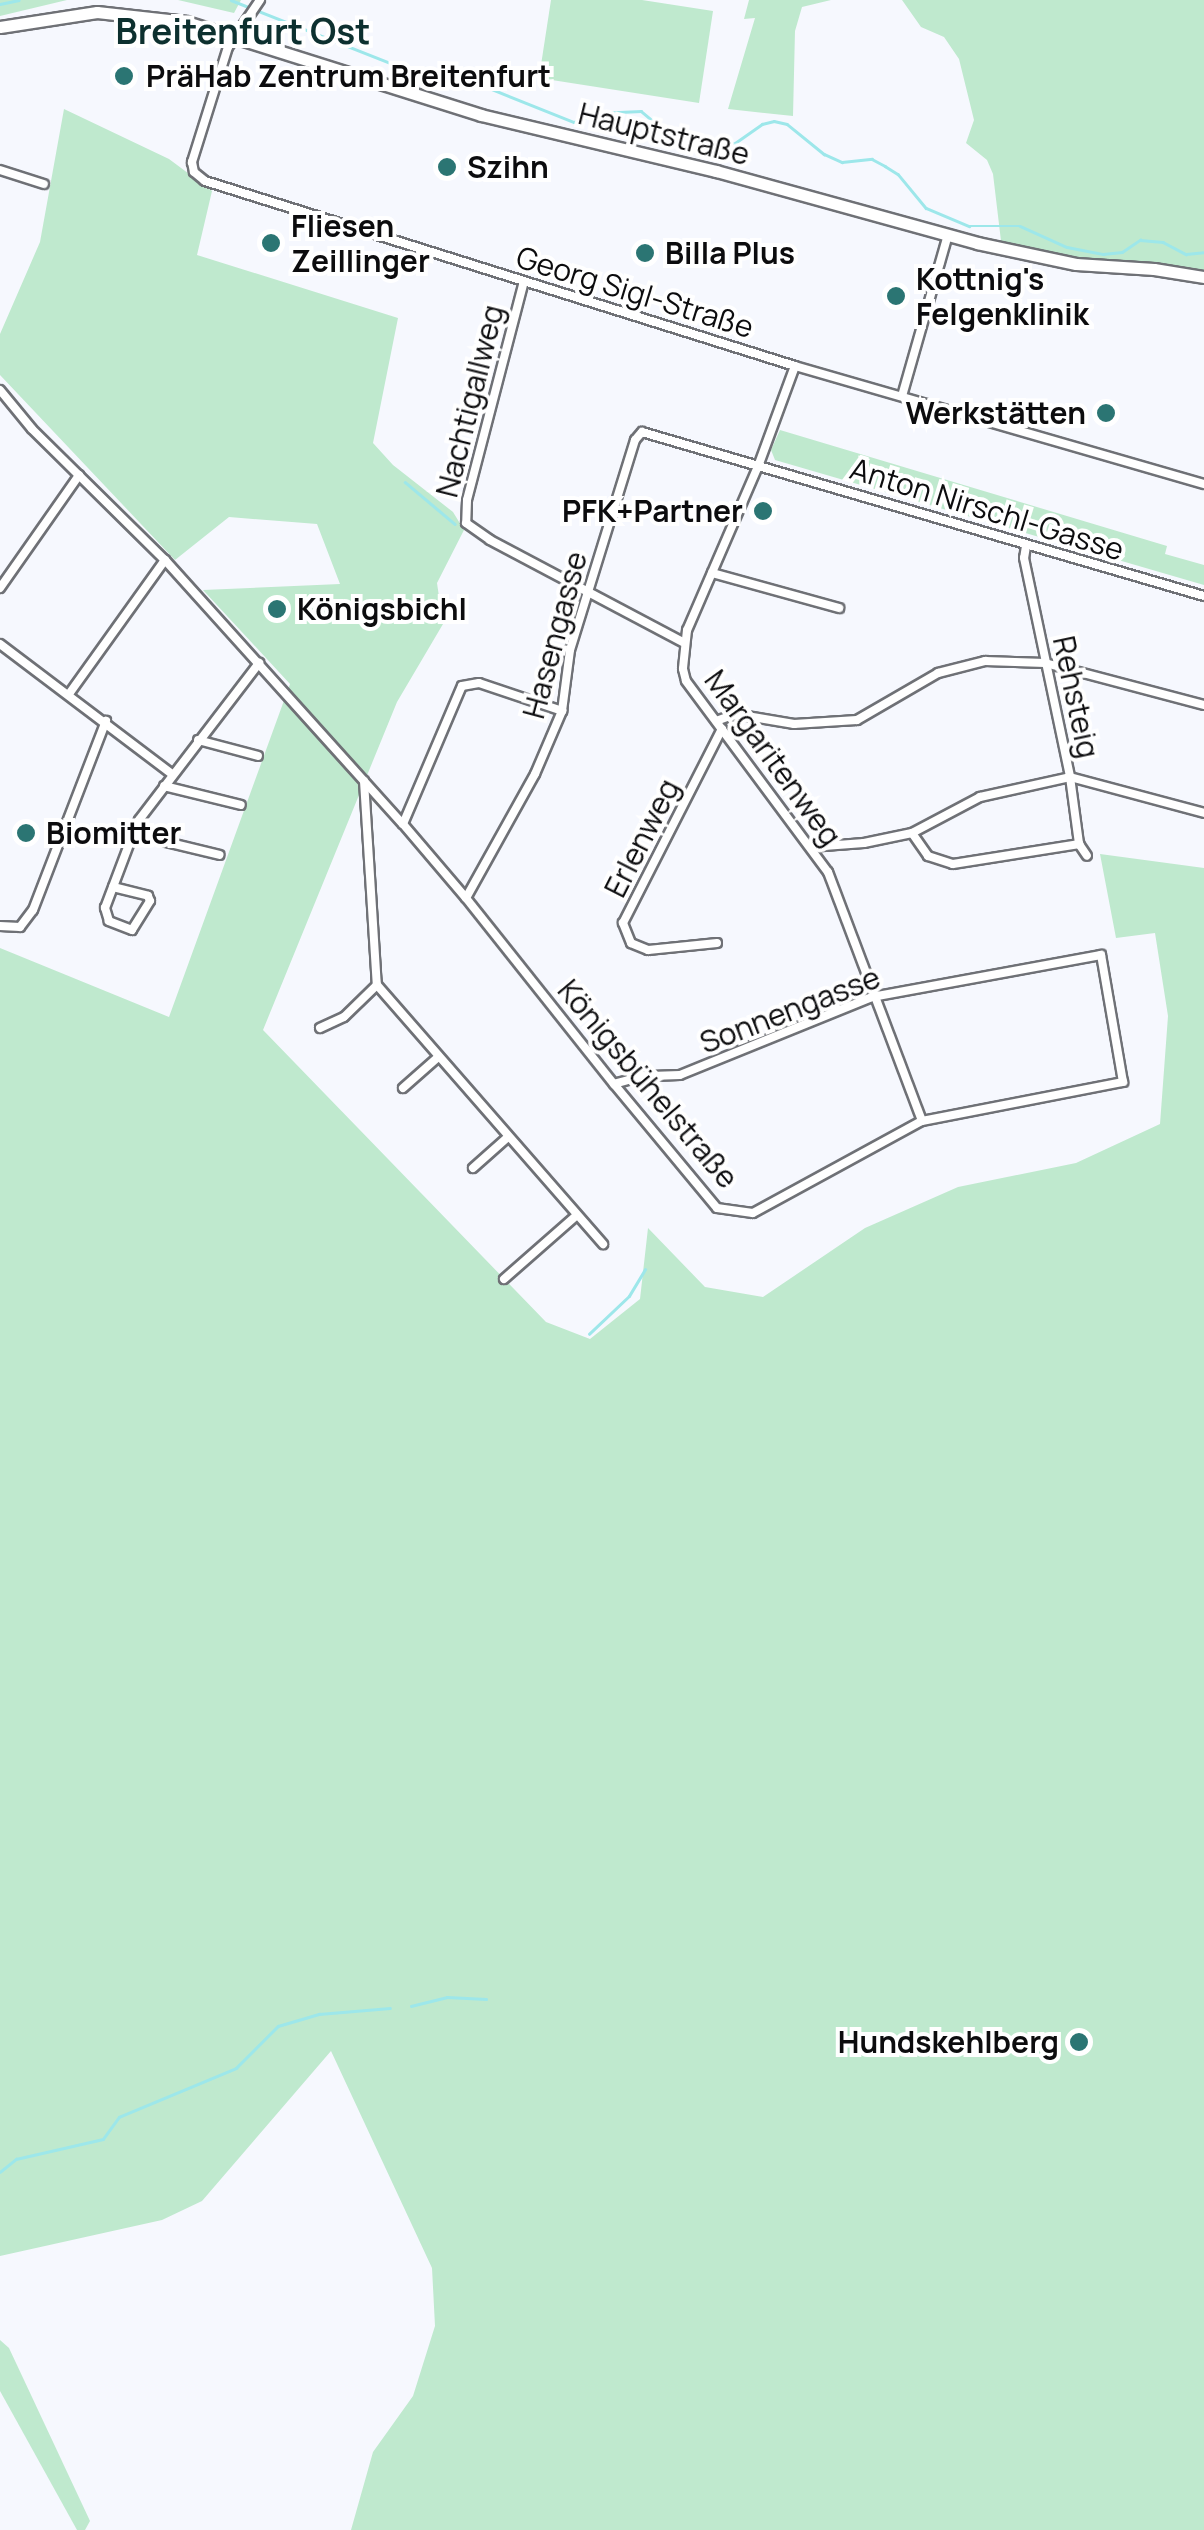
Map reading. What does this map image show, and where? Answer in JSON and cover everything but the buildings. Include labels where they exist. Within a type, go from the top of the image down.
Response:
[{"type":"main road","name":"Hauptstraße","points":[[0,27],[70,14],[117,12],[186,22],[481,115],[716,171],[948,235],[1076,264],[1204,277]]},
{"type":"street","name":"Georg Sigl-Straße","points":[[258,2],[234,36],[192,162],[199,178],[795,366],[1204,484]]},
{"type":"street","points":[[0,170],[44,184]]},
{"type":"street","points":[[902,396],[948,235]]},
{"type":"street","name":"Nachtigallweg","points":[[524,281],[464,516],[472,530],[682,642]]},
{"type":"street","name":"Margaritenweg","points":[[795,366],[759,464],[682,642],[686,680],[828,872],[922,1121]]},
{"type":"street","name":"Königsbühelstraße","points":[[0,390],[165,560],[403,824],[716,1208],[753,1213],[922,1121],[1123,1082]]},
{"type":"street","name":"Hasengasse","points":[[466,898],[535,774],[562,711],[570,650],[636,440],[642,432],[759,464]]},
{"type":"street","name":"Anton Nirschl-Gasse","points":[[759,464],[1204,596]]},
{"type":"street","points":[[0,588],[79,475]]},
{"type":"street","name":"Rehsteig","points":[[1026,546],[1024,558],[1070,777],[1079,844],[1087,856]]},
{"type":"street","points":[[70,694],[165,560]]},
{"type":"street","points":[[712,573],[840,608]]},
{"type":"street","points":[[0,644],[172,774]]},
{"type":"street","points":[[719,725],[735,714],[794,724],[845,723],[877,713],[946,670],[985,662],[1045,663],[1204,705]]},
{"type":"street","points":[[113,887],[150,901],[132,930],[123,930],[106,916],[113,887],[133,834],[172,774],[259,664]]},
{"type":"street","points":[[403,824],[462,686],[479,683],[562,711]]},
{"type":"street","points":[[0,926],[20,926],[33,910],[106,721]]},
{"type":"street","name":"Erlenweg","points":[[717,943],[648,950],[631,943],[623,923],[719,725]]},
{"type":"street","points":[[198,740],[258,756]]},
{"type":"street","points":[[810,847],[864,844],[912,833],[980,797],[1070,777],[1204,813]]},
{"type":"street","points":[[364,782],[376,985],[603,1244]]},
{"type":"street","points":[[164,786],[241,805]]},
{"type":"street","points":[[912,833],[928,856],[953,864],[1079,844]]},
{"type":"street","points":[[133,834],[220,855]]},
{"type":"street","name":"Sonnengasse","points":[[614,1084],[622,1078],[680,1075],[872,997],[1101,955],[1123,1082]]},
{"type":"street","points":[[320,1028],[344,1017],[376,985]]},
{"type":"street","points":[[403,1088],[437,1058]]},
{"type":"street","points":[[473,1168],[508,1137]]},
{"type":"street","points":[[504,1279],[578,1216]]},
{"type":"green space","points":[[0,0],[67,0],[0,16]]},
{"type":"green space","points":[[178,0],[241,0],[234,13]]},
{"type":"green space","points":[[551,0],[642,0],[713,11],[699,103],[539,78]]},
{"type":"green space","points":[[749,0],[831,0],[802,7],[795,31],[793,116],[728,109],[755,18],[744,19]]},
{"type":"green space","points":[[902,0],[1204,0],[1204,270],[1077,258],[1001,241],[993,174],[987,160],[966,143],[974,120],[959,59],[944,37],[921,27]]},
{"type":"green space","points":[[64,109],[169,159],[212,191],[197,255],[398,318],[373,443],[393,465],[453,512],[464,530],[437,583],[443,624],[397,702],[263,1030],[546,1322],[590,1339],[640,1299],[648,1228],[705,1287],[763,1297],[865,1228],[958,1187],[1076,1163],[1160,1124],[1168,1016],[1155,933],[1116,938],[1100,854],[1204,868],[1204,2530],[351,2530],[373,2452],[413,2396],[435,2326],[432,2268],[331,2051],[202,2201],[162,2220],[0,2256],[0,948],[169,1017],[290,684],[203,590],[340,584],[317,524],[229,517],[175,560],[0,375],[0,334],[40,242]]},
{"type":"green space","points":[[780,430],[1167,546],[1165,554],[1204,565],[1204,585],[775,460],[771,450]]},
{"type":"green space","points":[[0,2340],[9,2348],[90,2521],[85,2530],[77,2530],[0,2391]]},
{"type":"waterway","points":[[0,4],[19,0]]},
{"type":"waterway","points":[[231,0],[393,64],[479,84],[574,122],[597,113],[641,111],[666,132],[735,143],[762,124],[787,124],[824,154],[842,162],[872,159],[885,166],[898,174],[926,208],[969,226],[1020,226],[1067,247],[1103,254],[1122,252],[1140,240],[1163,242],[1186,254],[1204,252]]},
{"type":"waterway","points":[[405,482],[455,524]]},
{"type":"waterway","points":[[589,1334],[629,1296],[645,1269]]},
{"type":"waterway","points":[[411,2006],[447,1997],[486,1999]]},
{"type":"waterway","points":[[0,2172],[16,2159],[103,2139],[119,2117],[236,2068],[278,2026],[319,2014],[390,2008]]},
{"type":"place","name":"PräHab Zentrum Breitenfurt","points":[[124,76]]},
{"type":"place","name":"Szihn","points":[[447,167]]},
{"type":"place","name":"Fliesen Zeillinger","points":[[271,243]]},
{"type":"place","name":"Billa Plus","points":[[645,253]]},
{"type":"place","name":"Kottnig's Felgenklinik","points":[[896,296]]},
{"type":"place","name":"Werkstätten","points":[[1106,413]]},
{"type":"place","name":"PFK+Partner","points":[[763,511]]},
{"type":"place","name":"Königsbichl","points":[[277,609]]},
{"type":"place","name":"Biomitter","points":[[26,833]]},
{"type":"place","name":"Hundskehlberg","points":[[1079,2042]]},
{"type":"district","name":"Breitenfurt Ost","points":[[243,31]]}]
